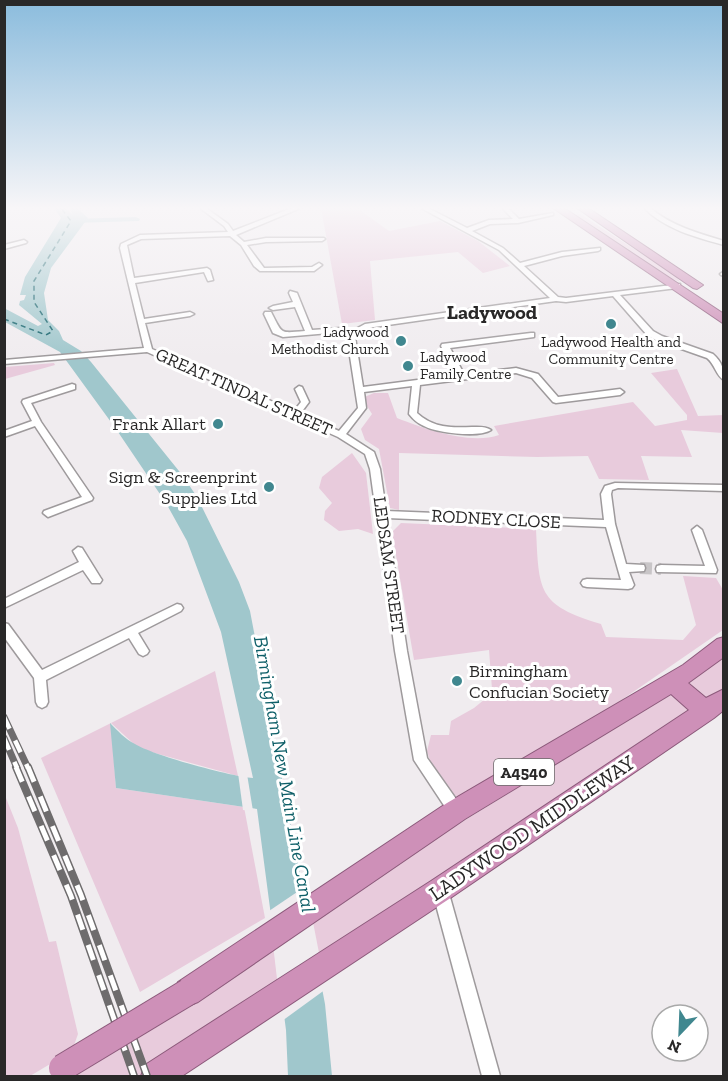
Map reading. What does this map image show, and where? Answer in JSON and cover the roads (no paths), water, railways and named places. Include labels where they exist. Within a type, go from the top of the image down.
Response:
[{"type":"highway","points":[[631,258],[677,286],[723,320]]},
{"type":"highway","points":[[658,258],[718,301]]},
{"type":"highway","points":[[677,286],[692,281]]},
{"type":"highway","name":"A4540","points":[[54,1072],[188,992],[326,901],[456,811],[690,671],[723,645]]},
{"type":"highway","points":[[672,682],[715,704]]},
{"type":"highway","name":"LADYWOOD MIDDLEWAY","points":[[156,1077],[440,890],[715,704]]},
{"type":"street","points":[[4,362],[148,350],[143,321],[125,258]]},
{"type":"street","points":[[254,258],[262,270],[318,268]]},
{"type":"street","points":[[512,258],[556,299]]},
{"type":"street","points":[[520,265],[545,258]]},
{"type":"street","points":[[131,282],[207,270],[210,280]]},
{"type":"street","points":[[341,435],[359,415],[362,408],[351,337],[365,326],[556,299],[566,300],[677,286]]},
{"type":"street","points":[[293,293],[309,332]]},
{"type":"street","points":[[615,294],[650,333],[665,342],[710,356],[716,361],[723,378]]},
{"type":"street","points":[[297,304],[270,311],[276,331],[283,335],[341,330],[354,333]]},
{"type":"street","points":[[143,321],[178,320],[190,314]]},
{"type":"street","points":[[461,376],[445,346],[531,335]]},
{"type":"street","name":"GREAT TINDAL STREET","points":[[148,350],[341,435]]},
{"type":"street","points":[[361,390],[516,370],[527,372],[542,381],[556,400],[620,392]]},
{"type":"street","points":[[416,383],[413,414],[417,420],[438,428],[486,430]]},
{"type":"street","points":[[48,513],[88,498],[26,402],[72,387]]},
{"type":"street","points":[[295,415],[305,402],[299,388]]},
{"type":"street","points":[[4,434],[37,422]]},
{"type":"street","name":"LEDSAM STREET","points":[[341,435],[369,452],[375,469],[421,760],[456,811]]},
{"type":"street","points":[[587,583],[628,585],[610,524],[606,494],[608,488],[618,485],[723,488]]},
{"type":"street","name":"RODNEY CLOSE","points":[[382,514],[610,524]]},
{"type":"street","points":[[661,569],[712,570],[696,530]]},
{"type":"street","points":[[78,551],[96,580]]},
{"type":"street","points":[[4,604],[85,564]]},
{"type":"street","points":[[622,568],[640,568]]},
{"type":"street","points":[[40,677],[177,608]]},
{"type":"street","points":[[4,627],[40,677],[42,702]]},
{"type":"street","points":[[131,631],[143,651]]},
{"type":"street","points":[[440,890],[491,1077]]},
{"type":"water","points":[[36,258],[58,258],[51,268],[44,293],[48,320],[59,331],[63,340],[81,351],[91,362],[183,476],[197,497],[239,582],[250,611],[325,1004],[332,1076],[288,1076],[286,1030],[257,809],[116,788],[110,723],[128,740],[144,749],[193,765],[253,778],[221,632],[187,541],[166,503],[60,352],[5,322],[4,308],[38,326],[42,324],[19,305],[26,295],[20,295],[25,277]]},
{"type":"tunnel","points":[[640,568],[661,569]]},
{"type":"railway","points":[[4,717],[28,768]]},
{"type":"railway","points":[[4,738],[17,768]]},
{"type":"railway","points":[[16,767],[71,896],[134,1076]]},
{"type":"railway","points":[[28,767],[81,895],[147,1076]]},
{"type":"place","name":"Ladywood Health and Community Centre","points":[[611,324]]},
{"type":"place","name":"Ladywood Methodist Church","points":[[401,341]]},
{"type":"place","name":"Ladywood Family Centre","points":[[408,366]]},
{"type":"place","name":"Frank Allart","points":[[218,424]]},
{"type":"place","name":"Sign & Screenprint Supplies Ltd","points":[[269,487]]},
{"type":"place","name":"Birmingham Confucian Society","points":[[457,681]]},
{"type":"district","name":"Ladywood","points":[[492,312]]},
{"type":"water label","name":"Birmingham New Main Line Canal","points":[[285,774]]}]
